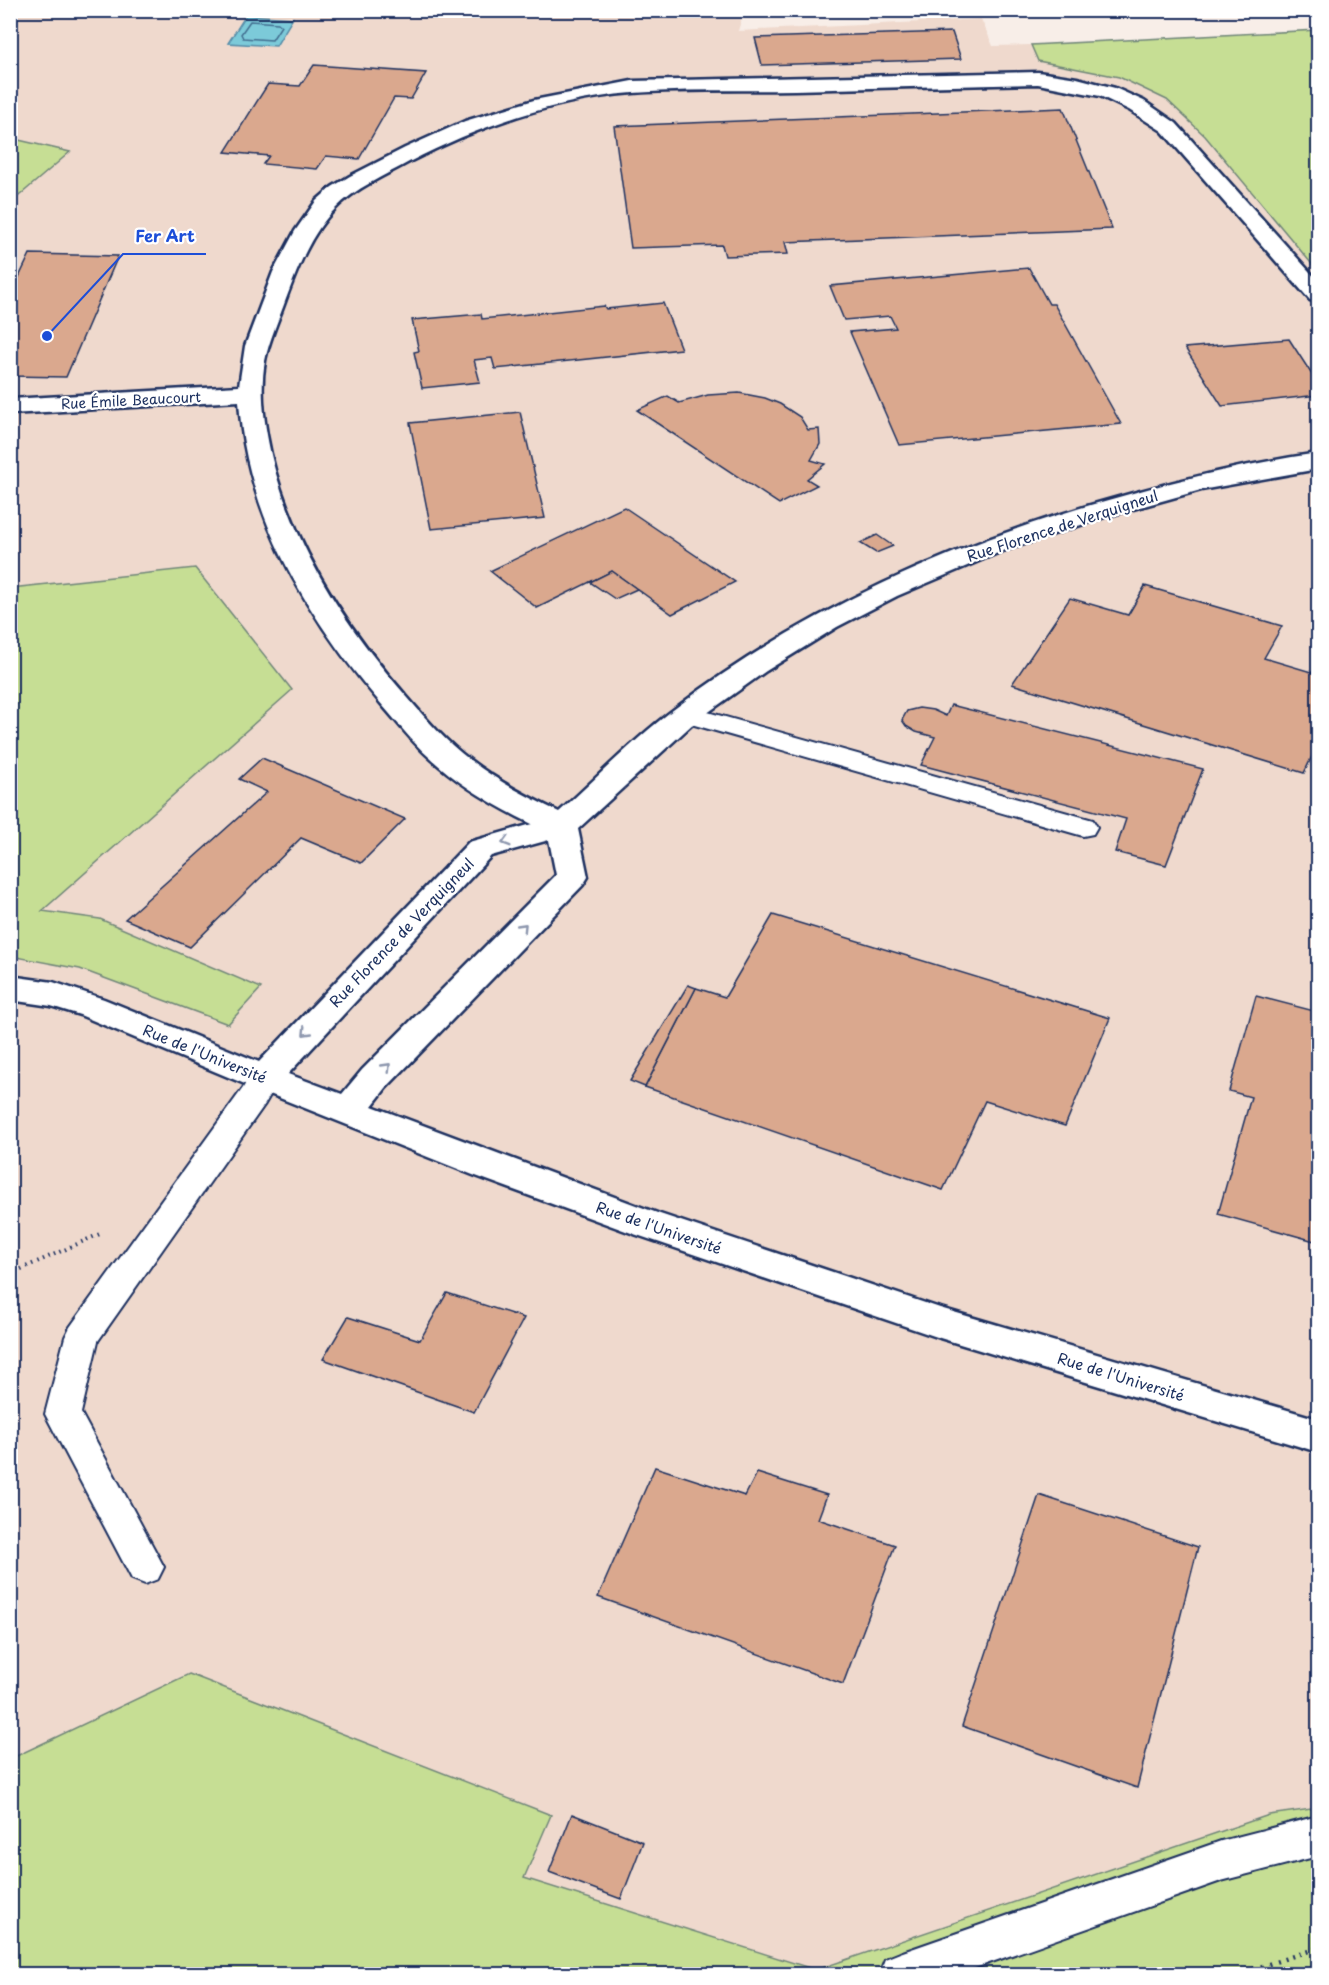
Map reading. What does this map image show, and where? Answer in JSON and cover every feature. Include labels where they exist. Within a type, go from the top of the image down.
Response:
[{"type":"street","points":[[348,1111],[374,1079],[572,877],[562,826],[495,794],[444,754],[390,697],[348,642],[313,589],[284,533],[265,484],[254,435],[251,393],[252,363],[283,277],[309,226],[333,197],[402,157],[462,129],[505,112],[554,99],[632,87],[1038,78],[1083,84],[1115,93],[1145,109],[1169,127],[1318,295]]},
{"type":"street","name":"Rue Émile Beaucourt","points":[[10,406],[251,393]]},
{"type":"street","name":"Rue Florence de Verquigneul","points":[[264,1078],[480,849],[562,826],[686,714],[756,665],[827,621],[887,590],[981,550],[1099,510],[1198,483],[1318,461]]},
{"type":"street","name":"Rue de l'Université","points":[[10,988],[53,994],[92,1007],[264,1078],[486,1165],[647,1224],[940,1323],[1318,1435]]},
{"type":"lane","points":[[686,714],[1083,827]]},
{"type":"lane","points":[[145,1567],[63,1414],[82,1336],[254,1096],[264,1078]]},
{"type":"lane","points":[[900,1974],[1221,1861],[1318,1836]]},
{"type":"path","points":[[10,1274],[106,1232]]},
{"type":"path","points":[[1238,1974],[1318,1948]]},
{"type":"shaded area","points":[[10,11],[744,11],[738,31],[981,19],[993,46],[1031,45],[1038,61],[1119,77],[1167,100],[1205,136],[1318,268],[1318,1808],[1269,1815],[816,1970],[524,1878],[551,1815],[189,1674],[11,1759]]},
{"type":"green space","points":[[1318,30],[1318,268],[1316,269],[1205,136],[1167,100],[1119,77],[1038,61],[1031,45]]},
{"type":"green space","points":[[10,138],[70,152],[13,201],[10,201]]},
{"type":"green space","points":[[195,568],[292,690],[42,911],[100,919],[261,988],[228,1024],[80,969],[11,956],[11,588]]},
{"type":"green space","points":[[189,1674],[551,1815],[524,1878],[816,1970],[1269,1815],[1318,1808],[1318,1974],[11,1974],[10,1759]]},
{"type":"water","points":[[246,15],[293,18],[276,46],[228,43]]},
{"type":"building","points":[[952,32],[961,59],[762,65],[755,38]]},
{"type":"building","points":[[314,65],[426,73],[411,99],[394,98],[359,159],[326,156],[317,169],[263,164],[269,156],[225,152],[268,84],[300,86]]},
{"type":"building","points":[[1063,108],[1112,229],[785,242],[788,254],[725,256],[722,245],[631,248],[614,126]]},
{"type":"building","points":[[30,254],[118,256],[66,377],[10,376],[10,296]]},
{"type":"building","points":[[1029,268],[1049,304],[1054,304],[1121,424],[899,445],[850,332],[896,328],[890,316],[844,320],[830,286]]},
{"type":"building","points":[[663,303],[681,349],[495,369],[492,358],[474,360],[480,382],[422,388],[414,352],[419,351],[412,320],[481,314],[482,319],[604,306],[606,309]]},
{"type":"building","points":[[1289,339],[1318,384],[1318,395],[1222,406],[1185,348]]},
{"type":"building","points":[[739,393],[765,398],[780,404],[800,417],[808,430],[819,429],[820,444],[811,460],[825,464],[807,479],[817,485],[779,504],[637,410],[668,396],[679,403],[708,395]]},
{"type":"building","points":[[520,412],[545,518],[431,529],[410,423]]},
{"type":"building","points":[[624,507],[735,582],[672,614],[612,571],[537,608],[490,571]]},
{"type":"building","points":[[877,535],[893,546],[876,553],[860,543]]},
{"type":"building","points":[[612,571],[637,589],[615,599],[590,582]]},
{"type":"building","points":[[1145,586],[1282,626],[1264,658],[1318,674],[1318,744],[1304,773],[1012,684],[1070,598],[1128,615]]},
{"type":"building","points":[[951,705],[1203,769],[1166,865],[1115,852],[1126,819],[921,765],[935,737],[916,732],[906,726],[902,720],[907,711],[919,708],[933,710],[946,716]]},
{"type":"building","points":[[262,758],[405,819],[361,863],[301,838],[190,947],[125,919],[267,792],[239,779]]},
{"type":"building","points":[[773,915],[1110,1018],[1065,1126],[985,1101],[943,1190],[645,1087],[696,988],[725,997]]},
{"type":"building","points":[[688,985],[696,988],[645,1087],[630,1081]]},
{"type":"building","points":[[1256,996],[1318,1012],[1318,1242],[1218,1214],[1251,1097],[1229,1091]]},
{"type":"building","points":[[447,1293],[524,1318],[474,1412],[323,1359],[348,1317],[420,1340]]},
{"type":"building","points":[[655,1467],[745,1496],[757,1473],[827,1495],[818,1519],[895,1545],[843,1684],[598,1597]]},
{"type":"building","points":[[1039,1495],[1198,1547],[1137,1788],[962,1726]]},
{"type":"building","points":[[572,1814],[643,1842],[621,1899],[549,1872]]},
{"type":"place","name":"Fer Art","points":[[47,336]]}]
